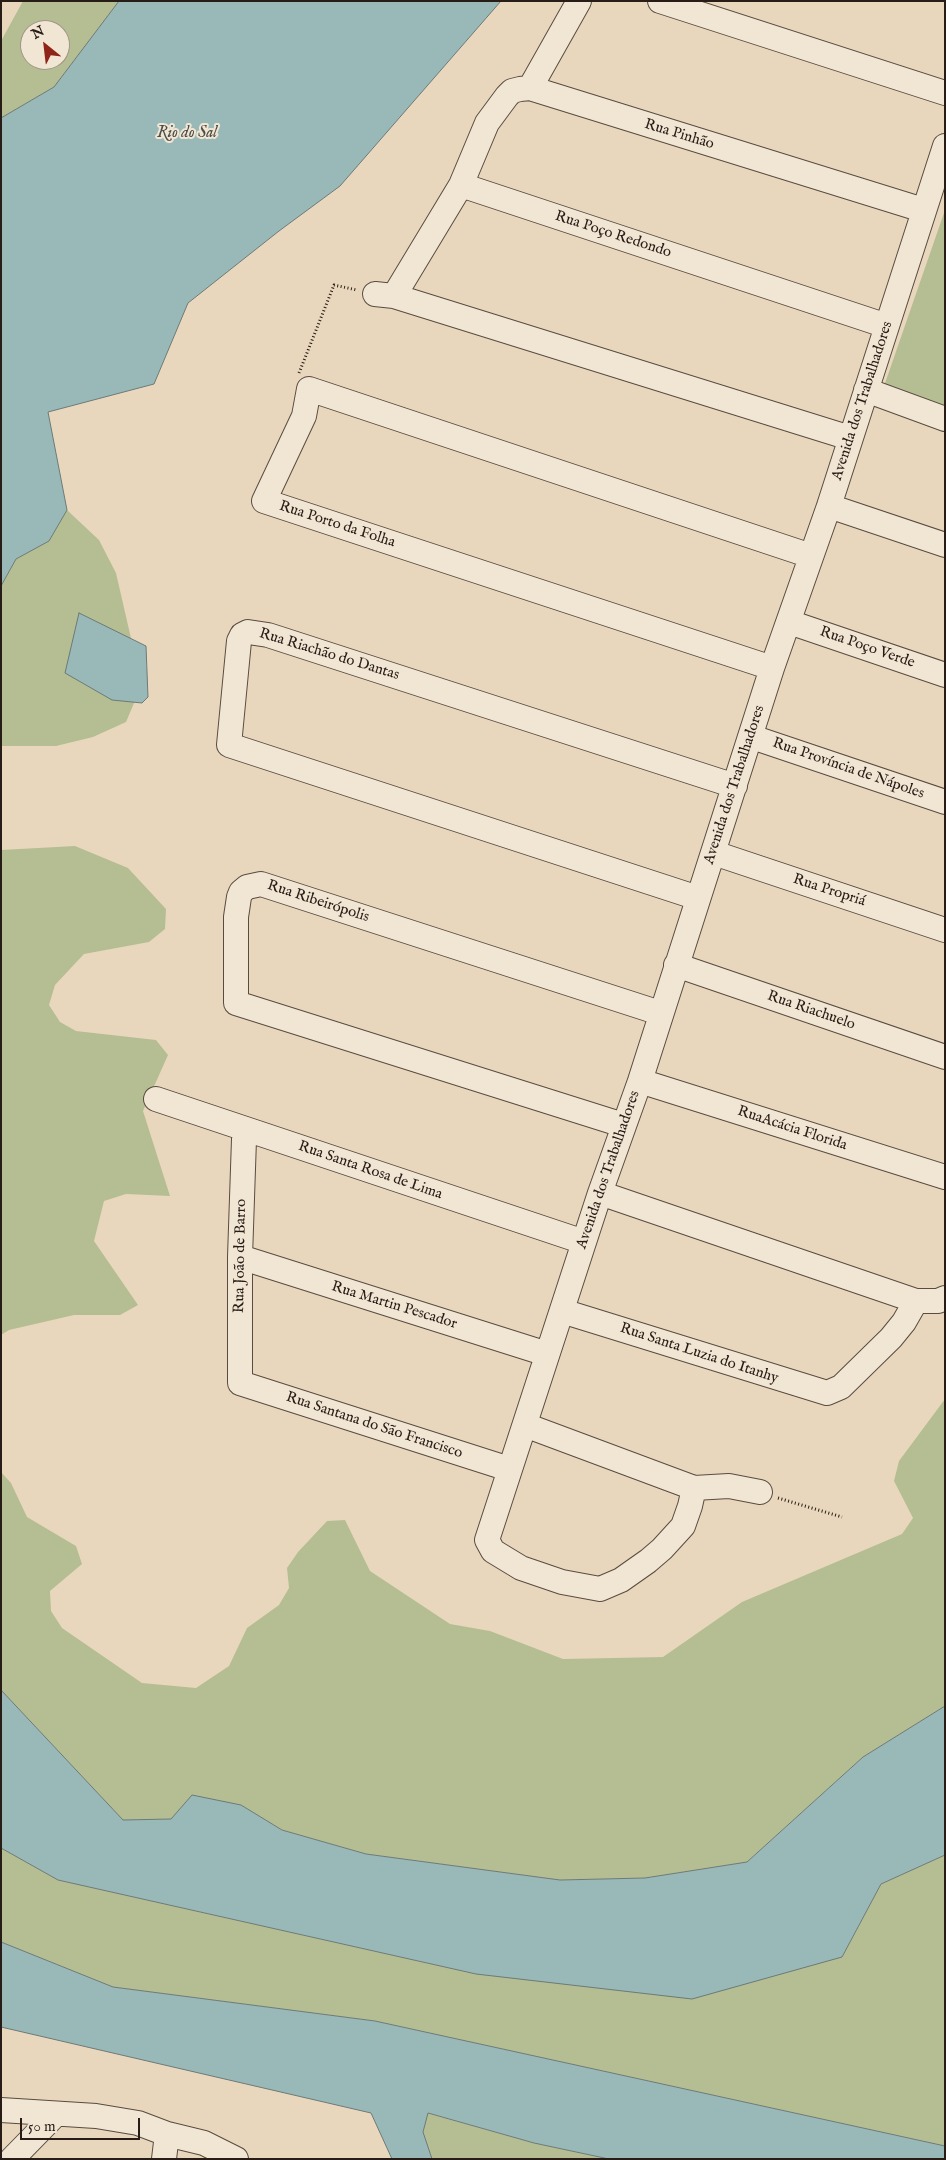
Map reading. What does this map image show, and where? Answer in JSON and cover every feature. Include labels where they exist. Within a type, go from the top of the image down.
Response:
[{"type":"street","points":[[579,1],[530,88],[512,91],[487,123],[461,185],[385,295],[850,438]]},
{"type":"street","points":[[660,1],[945,93]]},
{"type":"street","name":"Rua Pinhão","points":[[530,88],[923,210]]},
{"type":"street","name":"Avenida dos Trabalhadores","points":[[694,1488],[683,1526],[668,1543],[621,1580],[607,1587],[593,1589],[562,1582],[521,1568],[508,1562],[490,1548],[487,1540],[600,1193],[640,1080],[660,1013],[752,736],[772,668],[829,506],[923,210],[940,176],[945,146]]},
{"type":"street","name":"Rua Poço Redondo","points":[[461,185],[887,326]]},
{"type":"street","points":[[309,389],[811,556]]},
{"type":"street","name":"Rua Porto da Folha","points":[[309,389],[304,416],[264,501],[772,668]]},
{"type":"street","points":[[866,390],[945,419]]},
{"type":"street","points":[[829,506],[945,545]]},
{"type":"street","name":"Rua Poço Verde","points":[[789,622],[945,674]]},
{"type":"street","name":"Rua Riachão do Dantas","points":[[698,898],[229,745],[239,641],[242,635],[248,632],[268,635],[735,786]]},
{"type":"street","name":"Rua Província de Nápoles","points":[[752,736],[945,802]]},
{"type":"street","name":"Rua Propriá","points":[[714,853],[945,930]]},
{"type":"street","name":"Rua Ribeirópolis","points":[[623,1125],[236,1003],[236,917],[239,898],[241,892],[247,887],[261,884],[660,1013]]},
{"type":"street","name":"Rua Riachuelo","points":[[676,965],[945,1057]]},
{"type":"street","name":"RuaAcácia Florida","points":[[640,1080],[945,1178]]},
{"type":"street","name":"Rua Santa Rosa de Lima","points":[[156,1099],[584,1242]]},
{"type":"street","name":"Rua João de Barro","points":[[240,1384],[240,1257],[244,1138],[251,1131]]},
{"type":"street","points":[[600,1193],[916,1301],[938,1301],[945,1298]]},
{"type":"street","name":"Rua Martin Pescador","points":[[240,1257],[547,1354]]},
{"type":"street","name":"Rua Santa Luzia do Itanhy","points":[[562,1311],[827,1394],[836,1391],[892,1338],[916,1301]]},
{"type":"street","name":"Rua Santana do São Francisco","points":[[240,1384],[509,1469]]},
{"type":"street","points":[[526,1425],[694,1488],[729,1486],[760,1492]]},
{"type":"street","points":[[1,2110],[120,2119],[138,2123],[167,2134],[204,2143],[236,2159]]},
{"type":"street","points":[[12,2159],[55,2115]]},
{"type":"street","points":[[164,2159],[167,2134]]},
{"type":"path","points":[[309,389],[298,377],[334,285],[385,295]]},
{"type":"path","points":[[760,1492],[842,1517]]},
{"type":"green space","points":[[23,1],[119,1],[70,66],[70,20],[20,20],[20,70],[67,70],[54,87],[1,118],[1,41]]},
{"type":"green space","points":[[945,210],[945,411],[883,389]]},
{"type":"green space","points":[[67,510],[99,540],[116,573],[139,673],[140,689],[126,722],[93,737],[56,746],[1,746],[1,586],[16,559],[49,541]]},
{"type":"green space","points":[[75,846],[128,868],[166,909],[165,929],[149,942],[84,954],[55,985],[49,1005],[60,1022],[76,1031],[156,1040],[168,1055],[143,1111],[170,1196],[126,1194],[104,1201],[94,1241],[138,1305],[120,1315],[74,1315],[9,1330],[1,1335],[1,850]]},
{"type":"green space","points":[[945,1399],[945,1706],[863,1757],[747,1862],[645,1878],[560,1880],[366,1854],[282,1830],[241,1805],[171,1819],[123,1820],[1,1690],[1,1472],[11,1483],[27,1517],[76,1546],[82,1564],[50,1591],[51,1611],[62,1628],[142,1683],[196,1688],[229,1666],[247,1628],[279,1605],[289,1588],[287,1568],[298,1552],[327,1521],[345,1520],[370,1571],[450,1624],[490,1631],[563,1659],[663,1657],[742,1602],[902,1534],[913,1518],[894,1481],[899,1461]]},
{"type":"green space","points":[[1,1848],[58,1880],[476,1974],[842,1957],[881,1884],[945,1855],[945,2146],[375,2021],[113,1987],[1,1942]]},
{"type":"green space","points":[[427,2113],[534,2143],[609,2159],[432,2159],[423,2132]]},
{"type":"water","name":"Rio do Sal","points":[[119,1],[501,1],[340,186],[279,231],[188,303],[154,384],[48,412],[67,510],[49,541],[16,559],[1,586],[1,118],[54,87],[67,70],[70,70],[70,66]]},
{"type":"water","points":[[79,613],[146,646],[148,697],[142,703],[112,700],[65,673]]},
{"type":"water","points":[[1,1690],[123,1820],[171,1819],[192,1795],[241,1805],[282,1830],[366,1854],[560,1880],[645,1878],[747,1862],[863,1757],[945,1706],[945,1855],[881,1884],[842,1957],[692,1999],[476,1974],[58,1880],[1,1848]]},
{"type":"water","points":[[1,1942],[113,1987],[375,2021],[945,2146],[945,2159],[609,2159],[534,2143],[428,2113],[423,2132],[432,2159],[392,2159],[371,2113],[1,2027]]}]
